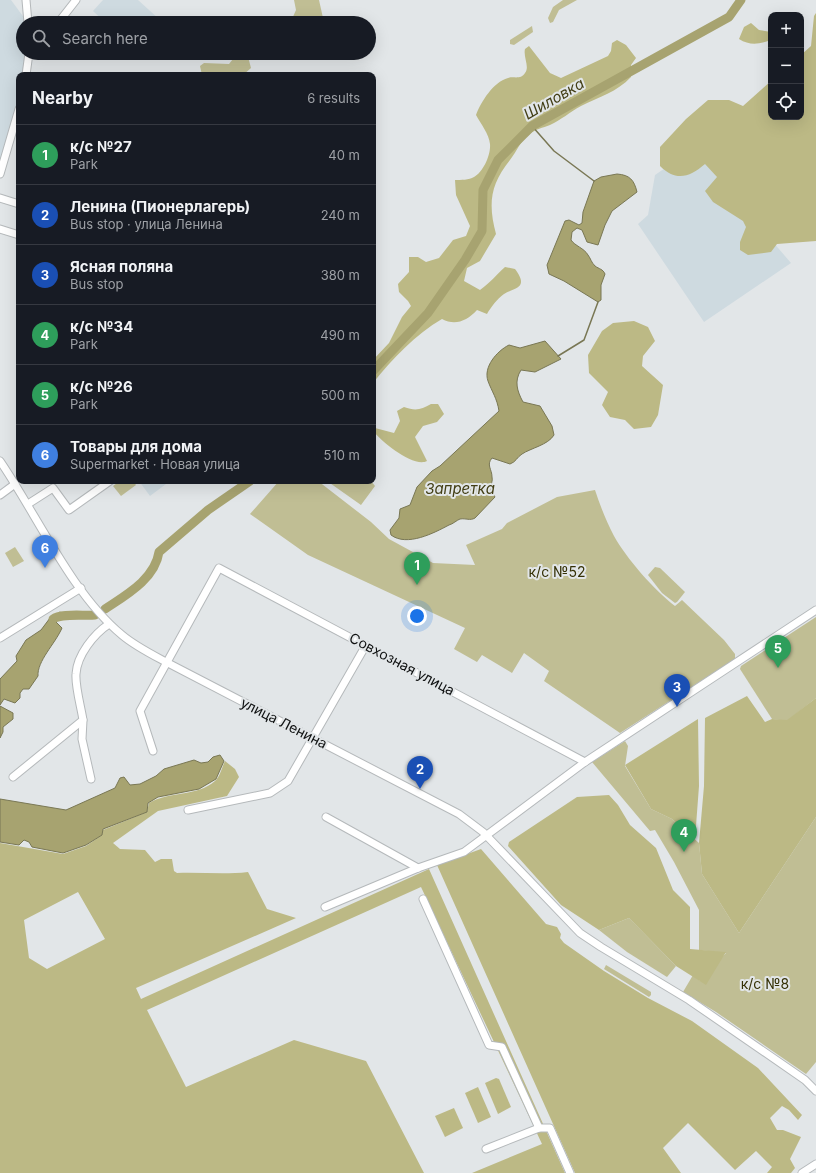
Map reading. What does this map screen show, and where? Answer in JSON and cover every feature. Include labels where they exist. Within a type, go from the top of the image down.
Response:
[{"type":"street","points":[[26,0],[27,16]]},
{"type":"street","points":[[63,16],[76,0]]},
{"type":"street","points":[[27,72],[30,60]]},
{"type":"street","points":[[0,174],[16,119]]},
{"type":"street","points":[[0,198],[16,202]]},
{"type":"street","points":[[0,229],[16,234]]},
{"type":"street","name":"улица Ленина","points":[[0,461],[13,486],[28,504],[89,600],[108,622],[135,645],[459,814],[486,835],[580,933],[689,1000],[805,1080],[816,1091]]},
{"type":"street","points":[[28,504],[53,488],[69,510],[106,484]]},
{"type":"street","points":[[0,494],[13,486]]},
{"type":"street","name":"Совхозная улица","points":[[166,662],[219,568],[585,762]]},
{"type":"street","points":[[0,638],[81,588]]},
{"type":"street","points":[[325,907],[418,868],[464,852],[585,762],[816,610]]},
{"type":"street","points":[[92,779],[82,739],[83,720],[76,674],[82,654],[108,622]]},
{"type":"street","points":[[188,810],[270,793],[288,781],[366,645]]},
{"type":"street","points":[[152,751],[140,711],[166,662]]},
{"type":"street","points":[[13,777],[83,720]]},
{"type":"street","points":[[326,817],[418,868]]},
{"type":"street","points":[[423,899],[488,1045],[502,1047],[539,1128]]},
{"type":"street","points":[[486,1149],[539,1128],[550,1128],[570,1173]]},
{"type":"street","points":[[802,1173],[816,1164]]},
{"type":"shaded area","points":[[0,0],[11,0],[23,16],[16,16],[16,60],[26,60],[24,72],[16,72],[16,112],[0,167]]},
{"type":"shaded area","points":[[103,0],[138,0],[156,16],[98,16],[93,11]]},
{"type":"shaded area","points":[[816,13],[816,241],[777,244],[771,252],[748,255],[740,250],[740,242],[746,227],[743,221],[713,202],[705,191],[717,177],[705,164],[694,172],[683,176],[677,176],[666,171],[660,166],[660,147],[686,119],[708,100],[729,100],[743,106],[768,84],[768,120],[804,120],[804,52],[811,46],[814,16]]},
{"type":"shaded area","points":[[751,23],[759,30],[768,32],[768,41],[755,44],[747,43],[739,39],[744,27]]},
{"type":"shaded area","points":[[617,40],[626,45],[636,58],[631,65],[631,77],[620,87],[608,94],[581,106],[554,123],[532,132],[521,143],[498,178],[492,195],[493,223],[496,234],[480,261],[467,268],[464,281],[480,290],[505,267],[515,269],[521,280],[519,286],[501,296],[494,303],[487,314],[477,310],[465,320],[452,322],[442,319],[432,325],[405,348],[376,379],[376,357],[389,343],[402,317],[411,306],[399,292],[398,284],[409,272],[409,257],[418,257],[426,262],[439,258],[453,240],[466,236],[470,226],[456,195],[455,180],[467,179],[477,175],[488,158],[490,148],[489,140],[476,115],[488,93],[503,80],[510,77],[519,77],[523,75],[527,68],[525,49],[529,46],[550,73],[561,78],[608,56],[611,51],[612,43]]},
{"type":"shaded area","points":[[693,149],[791,263],[704,322],[638,224],[648,215],[655,175]]},
{"type":"shaded area","points":[[634,321],[648,327],[655,341],[643,356],[642,366],[663,385],[658,415],[651,427],[634,429],[625,420],[610,417],[602,405],[608,392],[589,373],[588,355],[602,331],[613,323]]},
{"type":"shaded area","points":[[431,404],[438,404],[444,414],[437,422],[423,426],[415,437],[427,461],[414,461],[407,458],[384,442],[376,434],[376,428],[394,433],[400,421],[397,411],[404,407],[411,409],[424,408]]},
{"type":"shaded area","points":[[141,484],[166,484],[150,496]]},
{"type":"shaded area","points":[[747,696],[765,722],[772,719],[787,720],[816,698],[816,817],[739,933],[702,874],[699,843],[704,786],[705,718]]},
{"type":"shaded area","points":[[698,719],[699,786],[695,839],[672,819],[651,809],[625,765]]},
{"type":"shaded area","points":[[225,761],[235,769],[239,777],[227,796],[158,811],[113,843],[120,849],[145,850],[155,862],[161,859],[172,859],[174,871],[177,873],[248,872],[267,909],[296,918],[136,988],[141,999],[429,869],[565,1173],[472,1173],[542,1144],[421,887],[147,1010],[186,1087],[294,1040],[366,1061],[424,1173],[0,1173],[0,843],[63,854],[86,846],[102,835],[103,830],[147,812],[149,803],[157,799],[200,790],[208,786],[217,779]],"holes":[[[78,892],[105,939],[47,969],[29,958],[24,920]]]},
{"type":"shaded area","points":[[609,795],[618,805],[630,825],[656,848],[673,890],[690,907],[690,949],[726,952],[706,985],[676,966],[629,918],[599,930],[561,905],[508,846],[509,842],[577,797]]},
{"type":"shaded area","points":[[481,849],[546,924],[557,927],[561,934],[560,938],[564,943],[604,971],[648,998],[692,1021],[758,1068],[802,1115],[798,1120],[789,1110],[782,1106],[770,1118],[777,1130],[783,1130],[801,1137],[790,1159],[795,1168],[791,1173],[767,1173],[772,1167],[756,1151],[735,1170],[688,1123],[663,1148],[681,1173],[575,1173],[437,865]]},
{"type":"shaded area","points":[[496,1078],[499,1079],[511,1107],[498,1114],[485,1083]]},
{"type":"shaded area","points":[[478,1087],[491,1117],[478,1123],[465,1093]]},
{"type":"shaded area","points":[[454,1108],[463,1128],[445,1137],[435,1116]]},
{"type":"green space","points":[[294,0],[319,0],[323,16],[293,16],[296,10]]},
{"type":"green space","points":[[563,0],[577,0],[559,10],[553,22],[550,23],[548,18],[553,7]]},
{"type":"green space","points":[[532,26],[533,32],[514,45],[510,44],[510,40]]},
{"type":"green space","points":[[232,60],[249,60],[251,68],[246,72],[201,72],[200,66],[204,63],[229,64]]},
{"type":"green space","points":[[116,484],[136,485],[121,496],[113,486]]},
{"type":"green space","name":"к/с №52","points":[[276,484],[322,484],[371,522],[389,539],[433,563],[475,565],[466,545],[502,529],[507,523],[557,497],[595,490],[608,525],[619,545],[633,564],[667,600],[675,606],[682,600],[724,640],[735,654],[735,659],[620,733],[544,681],[549,671],[524,653],[512,673],[482,655],[477,662],[454,649],[465,628],[308,555],[250,514]]},
{"type":"green space","points":[[331,484],[373,484],[375,486],[361,505]]},
{"type":"green space","points":[[15,547],[24,561],[13,567],[5,553]]},
{"type":"green space","points":[[655,567],[660,568],[685,592],[677,602],[675,603],[662,593],[648,575]]},
{"type":"green space","points":[[816,617],[816,698],[787,721],[772,719],[740,669],[741,666]]},
{"type":"green space","name":"к/с №8","points":[[625,741],[628,746],[625,766],[651,809],[672,819],[699,843],[702,874],[739,933],[816,817],[816,1062],[806,1074],[716,1012],[683,992],[693,975],[700,981],[726,953],[699,950],[699,910],[674,862],[655,830],[650,831],[592,762]]},
{"type":"green space","points":[[629,918],[676,966],[667,977],[627,952],[599,930]]},
{"type":"green space","points":[[606,965],[651,992],[651,995],[649,997],[604,969]]},
{"type":"water","points":[[617,174],[631,179],[637,192],[612,211],[598,245],[587,242],[582,230],[577,228],[572,232],[571,240],[586,253],[596,267],[602,270],[605,274],[601,285],[601,300],[598,302],[564,281],[549,274],[547,265],[565,221],[569,220],[579,225],[582,223],[583,212],[594,181],[601,177]]},
{"type":"water","name":"Запретка","points":[[545,341],[561,359],[535,372],[521,370],[517,386],[523,402],[540,406],[552,426],[554,435],[544,444],[522,454],[510,464],[492,458],[490,460],[489,465],[492,474],[492,481],[490,488],[495,497],[475,518],[460,519],[436,532],[420,538],[405,540],[391,535],[390,530],[399,518],[400,509],[410,505],[417,487],[432,471],[440,466],[499,411],[487,376],[487,370],[492,360],[500,351],[509,345],[520,348]]},
{"type":"water","points":[[60,612],[64,615],[58,618],[56,622],[62,628],[40,664],[38,676],[29,689],[23,689],[20,693],[20,698],[15,703],[4,699],[0,705],[0,679],[17,661],[16,656],[26,640],[41,630],[50,618]]},
{"type":"water","points":[[0,706],[13,713],[13,719],[3,727],[3,732],[0,738]]},
{"type":"water","points":[[220,755],[224,761],[216,779],[199,789],[158,797],[148,803],[147,812],[103,829],[102,835],[86,845],[63,853],[32,847],[29,842],[24,840],[19,845],[0,842],[0,799],[66,810],[115,788],[120,778],[124,777],[130,785],[140,784],[156,776],[164,769],[194,760],[201,763],[208,762],[213,757]]},
{"type":"waterway","name":"Шиловка","points":[[376,368],[428,313],[465,260],[482,231],[483,190],[498,160],[532,126],[729,17],[741,0]]},
{"type":"waterway","points":[[532,126],[554,151],[594,181]]},
{"type":"waterway","points":[[558,356],[584,340],[598,302]]},
{"type":"waterway","name":"Шиловка","points":[[105,609],[130,592],[146,578],[152,570],[159,552],[208,510],[246,484]]},
{"type":"waterway","name":"Шиловка","points":[[53,619],[67,615],[95,615]]},
{"type":"place","name":"Товары для дома","points":[[45,568]]},
{"type":"place","name":"к/с №27","points":[[417,585]]},
{"type":"place","name":"к/с №26","points":[[778,668]]},
{"type":"place","name":"Ясная поляна","points":[[677,707]]},
{"type":"place","name":"Ленина (Пионерлагерь)","points":[[420,789]]},
{"type":"place","name":"к/с №34","points":[[684,852]]}]
